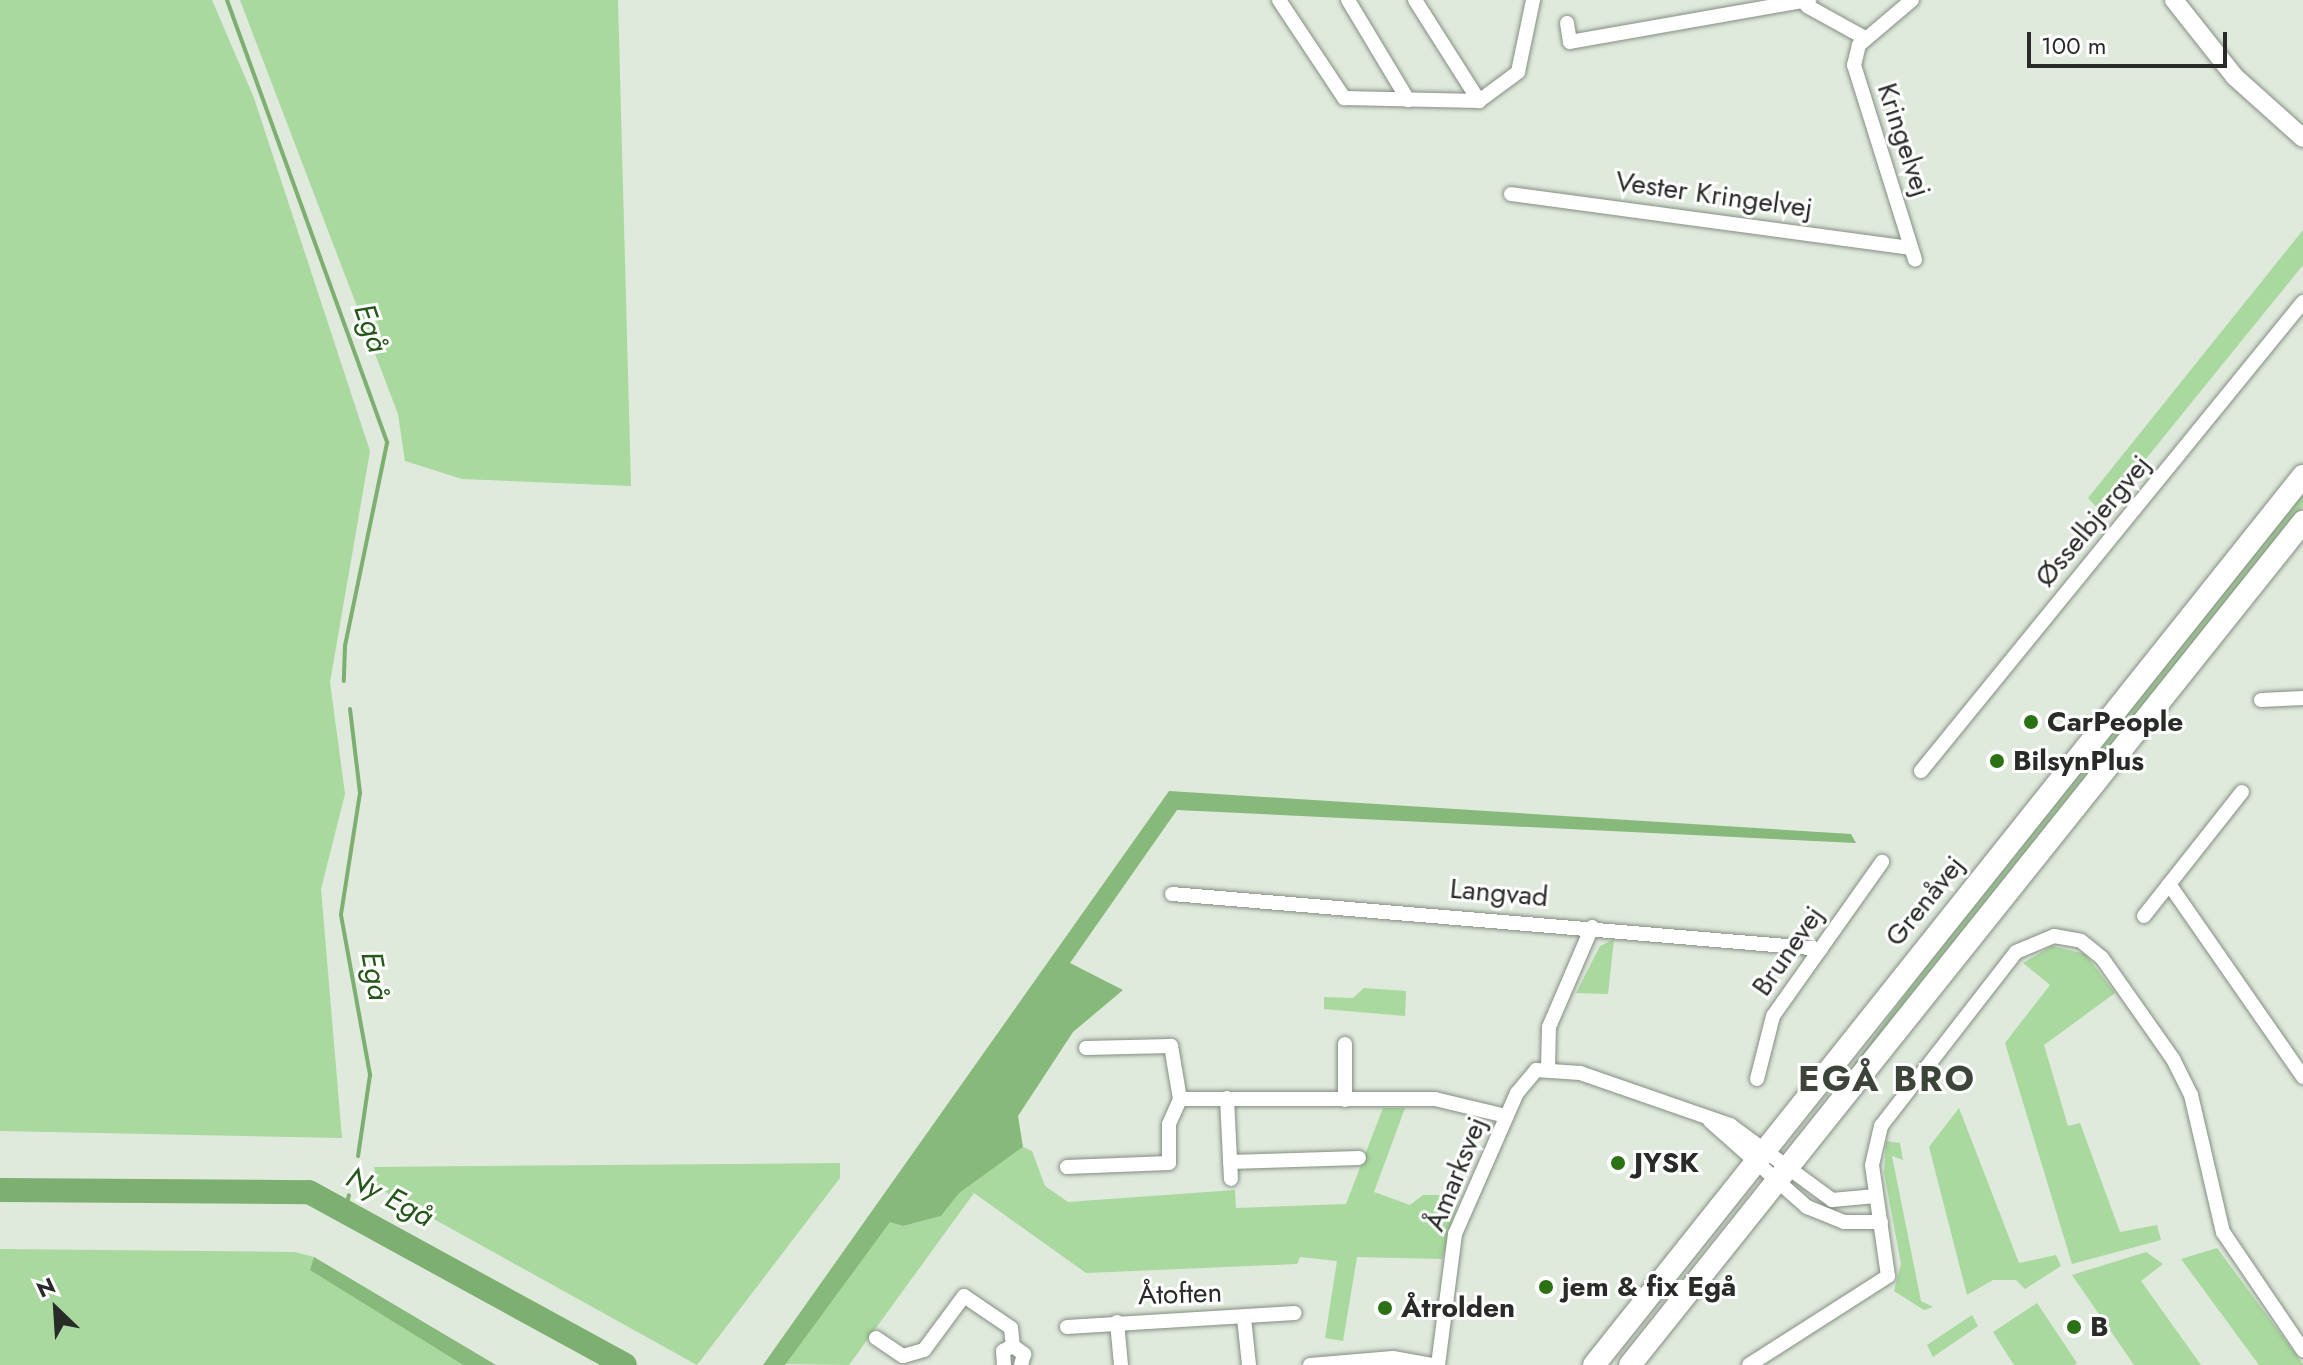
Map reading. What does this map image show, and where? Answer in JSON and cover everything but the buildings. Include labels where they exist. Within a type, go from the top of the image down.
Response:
[{"type":"main road","name":"Grenåvej","points":[[1594,1365],[2303,476]]},
{"type":"main road","name":"Grenåvej","points":[[1630,1365],[2303,522]]},
{"type":"street","points":[[1279,0],[1344,98],[1479,101],[1518,72],[1533,0]]},
{"type":"street","points":[[1348,0],[1408,100]]},
{"type":"street","points":[[1415,0],[1479,101]]},
{"type":"street","points":[[1567,23],[1570,42],[1808,3],[1865,38],[1912,0]]},
{"type":"street","points":[[2174,0],[2235,77],[2303,138]]},
{"type":"street","name":"Kringelvej","points":[[1865,38],[1855,55],[1855,75],[1913,254]]},
{"type":"street","name":"Vester Kringelvej","points":[[1511,194],[1913,254]]},
{"type":"street","name":"Øsselbjergvej","points":[[1921,771],[2303,302]]},
{"type":"street","points":[[2261,700],[2303,698]]},
{"type":"street","points":[[2144,916],[2242,792]]},
{"type":"street","name":"Brunevej","points":[[1757,1079],[1765,1033],[1882,862]]},
{"type":"street","points":[[2169,884],[2303,1077]]},
{"type":"street","name":"Langvad","points":[[1172,894],[1592,927],[1821,949]]},
{"type":"street","points":[[1592,927],[1549,1027],[1548,1068],[1708,1118],[1782,1174],[1823,1216],[1881,1222]]},
{"type":"street","points":[[1749,1365],[1880,1286],[1890,1264],[1872,1165],[1884,1120],[2016,952],[2054,936],[2081,941],[2102,958],[2184,1079],[2223,1232],[2303,1349]]},
{"type":"street","points":[[1345,1044],[1345,1100]]},
{"type":"street","points":[[1067,1167],[1169,1163],[1169,1124],[1180,1099],[1171,1046],[1086,1048]]},
{"type":"street","name":"Åmarksvej","points":[[1436,1365],[1455,1234],[1506,1116],[1527,1077],[1548,1068]]},
{"type":"street","points":[[1227,1098],[1231,1179]]},
{"type":"street","points":[[1180,1099],[1455,1100],[1506,1116]]},
{"type":"street","points":[[1230,1162],[1359,1158]]},
{"type":"street","points":[[1782,1174],[1832,1200],[1876,1196]]},
{"type":"street","points":[[876,1338],[903,1356],[924,1350],[964,1296],[1011,1328],[1013,1346],[1024,1354],[1021,1365]]},
{"type":"street","name":"Åtoften","points":[[1067,1327],[1295,1313]]},
{"type":"street","name":"Åtoften","points":[[1244,1318],[1249,1365]]},
{"type":"street","name":"Åtoften","points":[[1117,1322],[1121,1365]]},
{"type":"street","points":[[1004,1365],[1003,1351],[1013,1346]]},
{"type":"street","points":[[1310,1365],[1393,1358],[1436,1365]]},
{"type":"green space","points":[[0,0],[212,0],[254,98],[370,451],[330,682],[345,794],[321,889],[342,1138],[0,1131]]},
{"type":"green space","points":[[240,0],[618,0],[631,486],[462,479],[405,461],[398,414]]},
{"type":"green space","points":[[2303,230],[2303,265],[2102,513],[2088,498]]},
{"type":"green space","points":[[2303,489],[2303,506],[2282,534],[1794,1146],[1962,917]]},
{"type":"green space","points":[[1169,791],[1851,834],[1856,843],[1177,810],[1070,963],[1123,990],[1073,1032],[1018,1116],[1023,1147],[959,1193],[941,1216],[903,1226],[890,1222],[785,1365],[763,1365]]},
{"type":"green space","points":[[1614,939],[1608,994],[1576,993],[1600,946]]},
{"type":"green space","points":[[2052,946],[2085,954],[2115,993],[2044,1045],[2068,1126],[2080,1123],[2120,1232],[2157,1225],[2161,1240],[2072,1264],[2005,1043],[2050,985],[2023,963]]},
{"type":"green space","points":[[1364,988],[1406,991],[1405,1016],[1324,1009],[1324,997],[1353,998]]},
{"type":"green space","points":[[1383,1108],[1405,1108],[1374,1192],[1410,1205],[1423,1195],[1460,1195],[1442,1259],[1357,1257],[1343,1341],[1325,1338],[1337,1261],[1300,1257],[1297,1264],[1086,1273],[974,1193],[849,1365],[785,1364],[890,1221],[903,1226],[941,1216],[958,1193],[1023,1147],[1032,1151],[1045,1186],[1068,1202],[1235,1190],[1236,1208],[1346,1204]]},
{"type":"green space","points":[[1959,1108],[2019,1263],[2056,1255],[2061,1266],[2025,1289],[2016,1280],[1993,1280],[1967,1295],[1929,1147]]},
{"type":"green space","points":[[1886,1141],[1900,1143],[1903,1160],[1892,1156],[1921,1301],[1933,1307],[1924,1310],[1894,1291],[1901,1264],[1884,1173]]},
{"type":"green space","points":[[840,1163],[840,1178],[697,1365],[378,1188],[374,1167]]},
{"type":"green space","points":[[2217,1248],[2303,1365],[2259,1365],[2181,1259]]},
{"type":"green space","points":[[0,1249],[295,1252],[314,1257],[311,1270],[463,1365],[0,1365]]},
{"type":"green space","points":[[2146,1252],[2163,1264],[2141,1281],[2201,1365],[2134,1365],[2072,1275]]},
{"type":"green space","points":[[314,1257],[496,1365],[463,1365],[310,1270]]},
{"type":"green space","points":[[2037,1303],[2077,1363],[2074,1365],[2014,1365],[1993,1332]]},
{"type":"green space","points":[[1972,1315],[1978,1326],[1933,1357],[1927,1345]]},
{"type":"waterway","name":"Egå","points":[[227,0],[387,443],[345,646],[344,681]]},
{"type":"waterway","name":"Egå","points":[[350,709],[360,793],[341,915],[370,1075],[358,1156]]},
{"type":"waterway","name":"Ny Egå","points":[[0,1190],[309,1192],[625,1365]]},
{"type":"waterway","points":[[346,1207],[349,1195]]},
{"type":"place","name":"CarPeople","points":[[2031,722]]},
{"type":"place","name":"BilsynPlus","points":[[1997,761]]},
{"type":"place","name":"JYSK","points":[[1618,1163]]},
{"type":"place","name":"jem & fix Egå","points":[[1546,1287]]},
{"type":"place","name":"Åtrolden","points":[[1385,1308]]},
{"type":"place","name":"B","points":[[2074,1327]]},
{"type":"district","name":"EGÅ BRO","points":[[1887,1079]]}]
